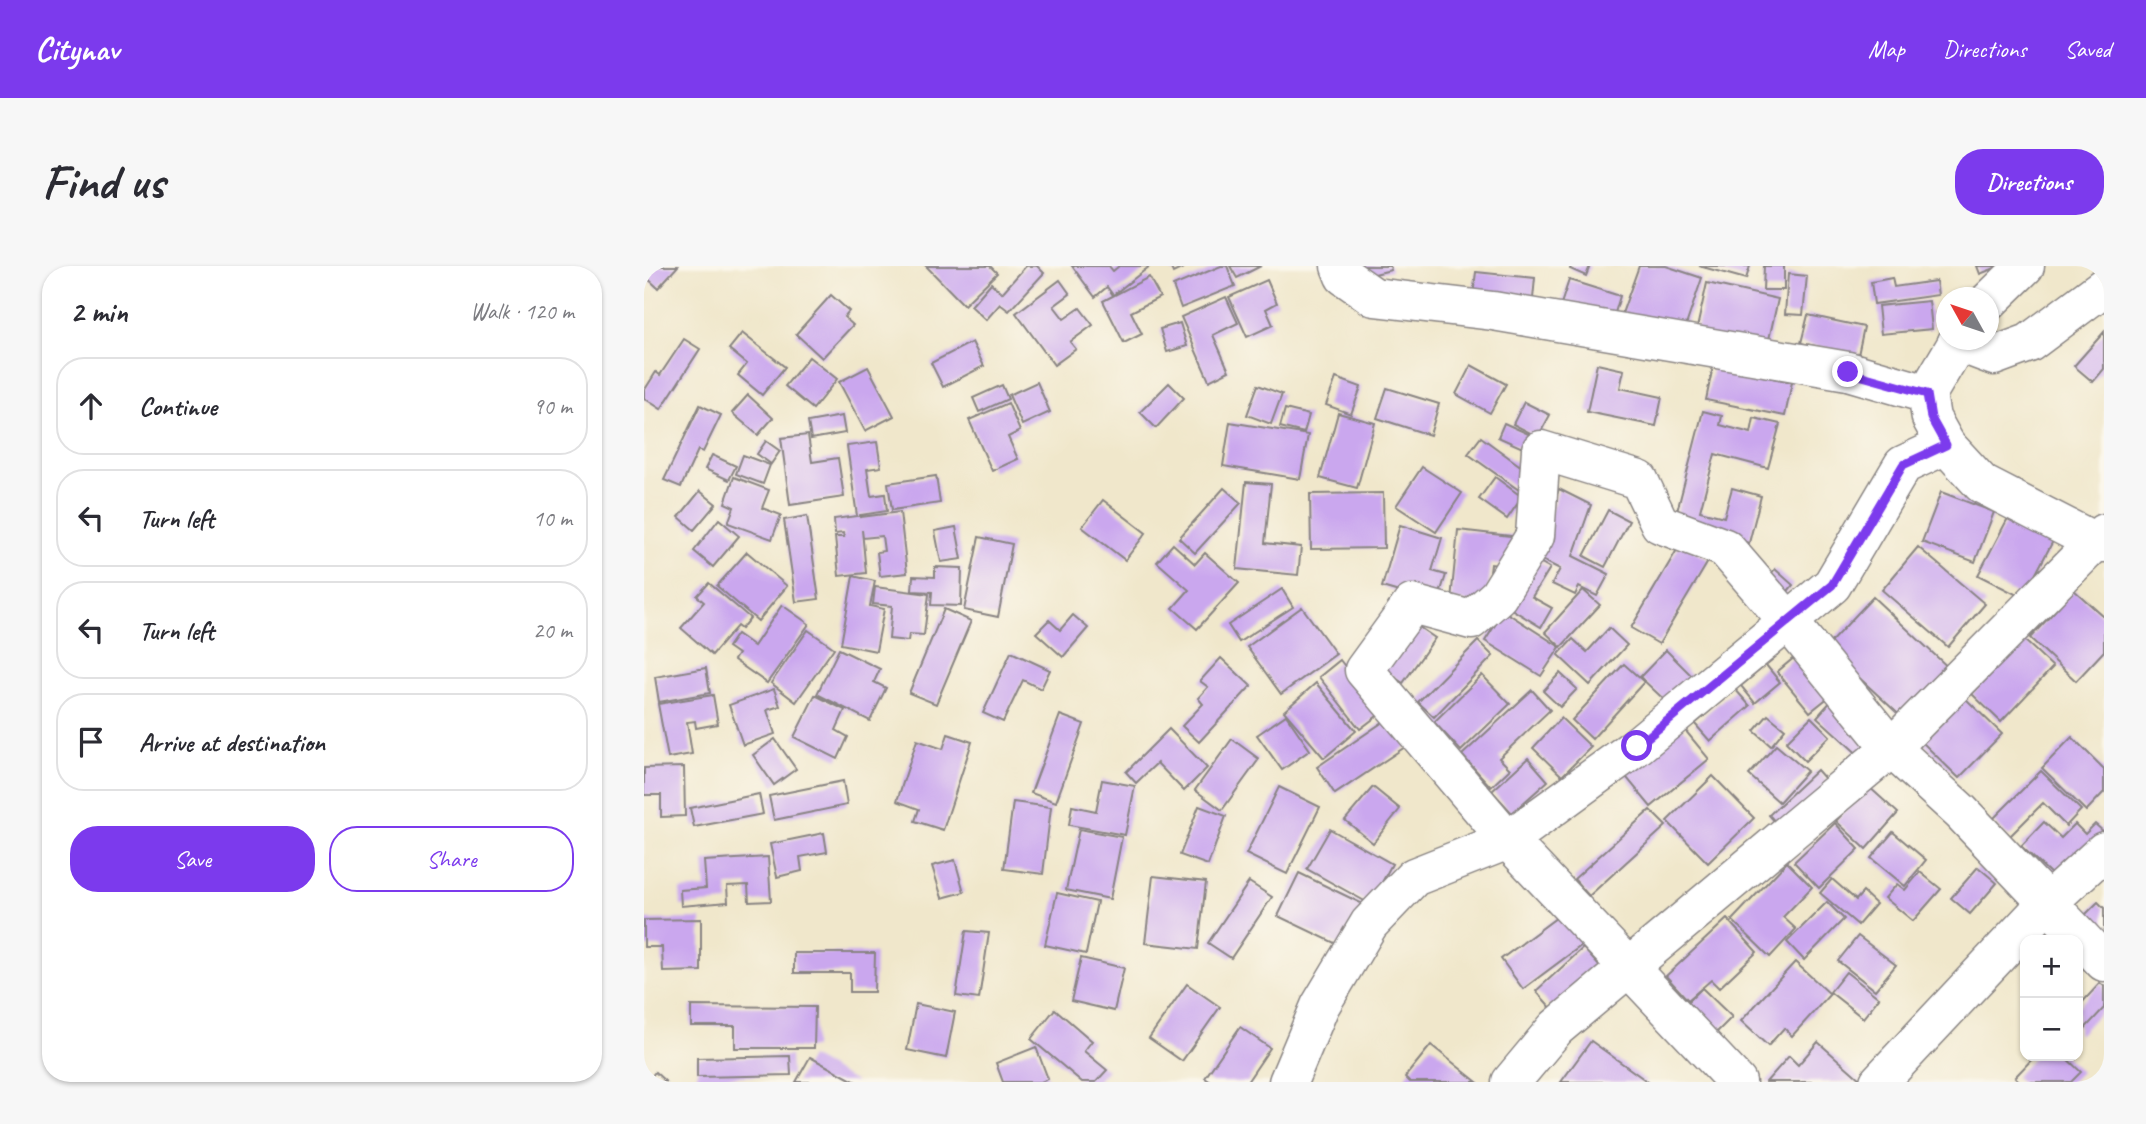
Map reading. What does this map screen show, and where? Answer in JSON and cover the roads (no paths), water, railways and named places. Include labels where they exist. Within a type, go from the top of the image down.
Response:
[{"type":"street","points":[[1340,266],[1344,276],[1374,297],[1493,311],[1848,372],[1927,394]]},
{"type":"street","points":[[1999,292],[2025,266]]},
{"type":"street","points":[[1980,350],[1994,356],[2029,343],[2104,287]]},
{"type":"street","points":[[1511,1082],[1556,1028],[1891,748],[2101,539],[1982,484],[1946,445],[1931,418],[1927,394],[1953,350]]},
{"type":"street","points":[[1288,1082],[1320,1006],[1369,924],[1414,877],[1508,840],[1637,746],[1832,585],[1903,465],[1946,445]]},
{"type":"street","points":[[1737,1082],[1508,840],[1364,670],[1412,604],[1471,620],[1498,596],[1535,536],[1541,450],[1639,480],[1660,524],[1725,548],[1891,748],[1961,813],[2104,962]]},
{"type":"street","points":[[1879,1082],[2047,903],[2104,851]]}]
